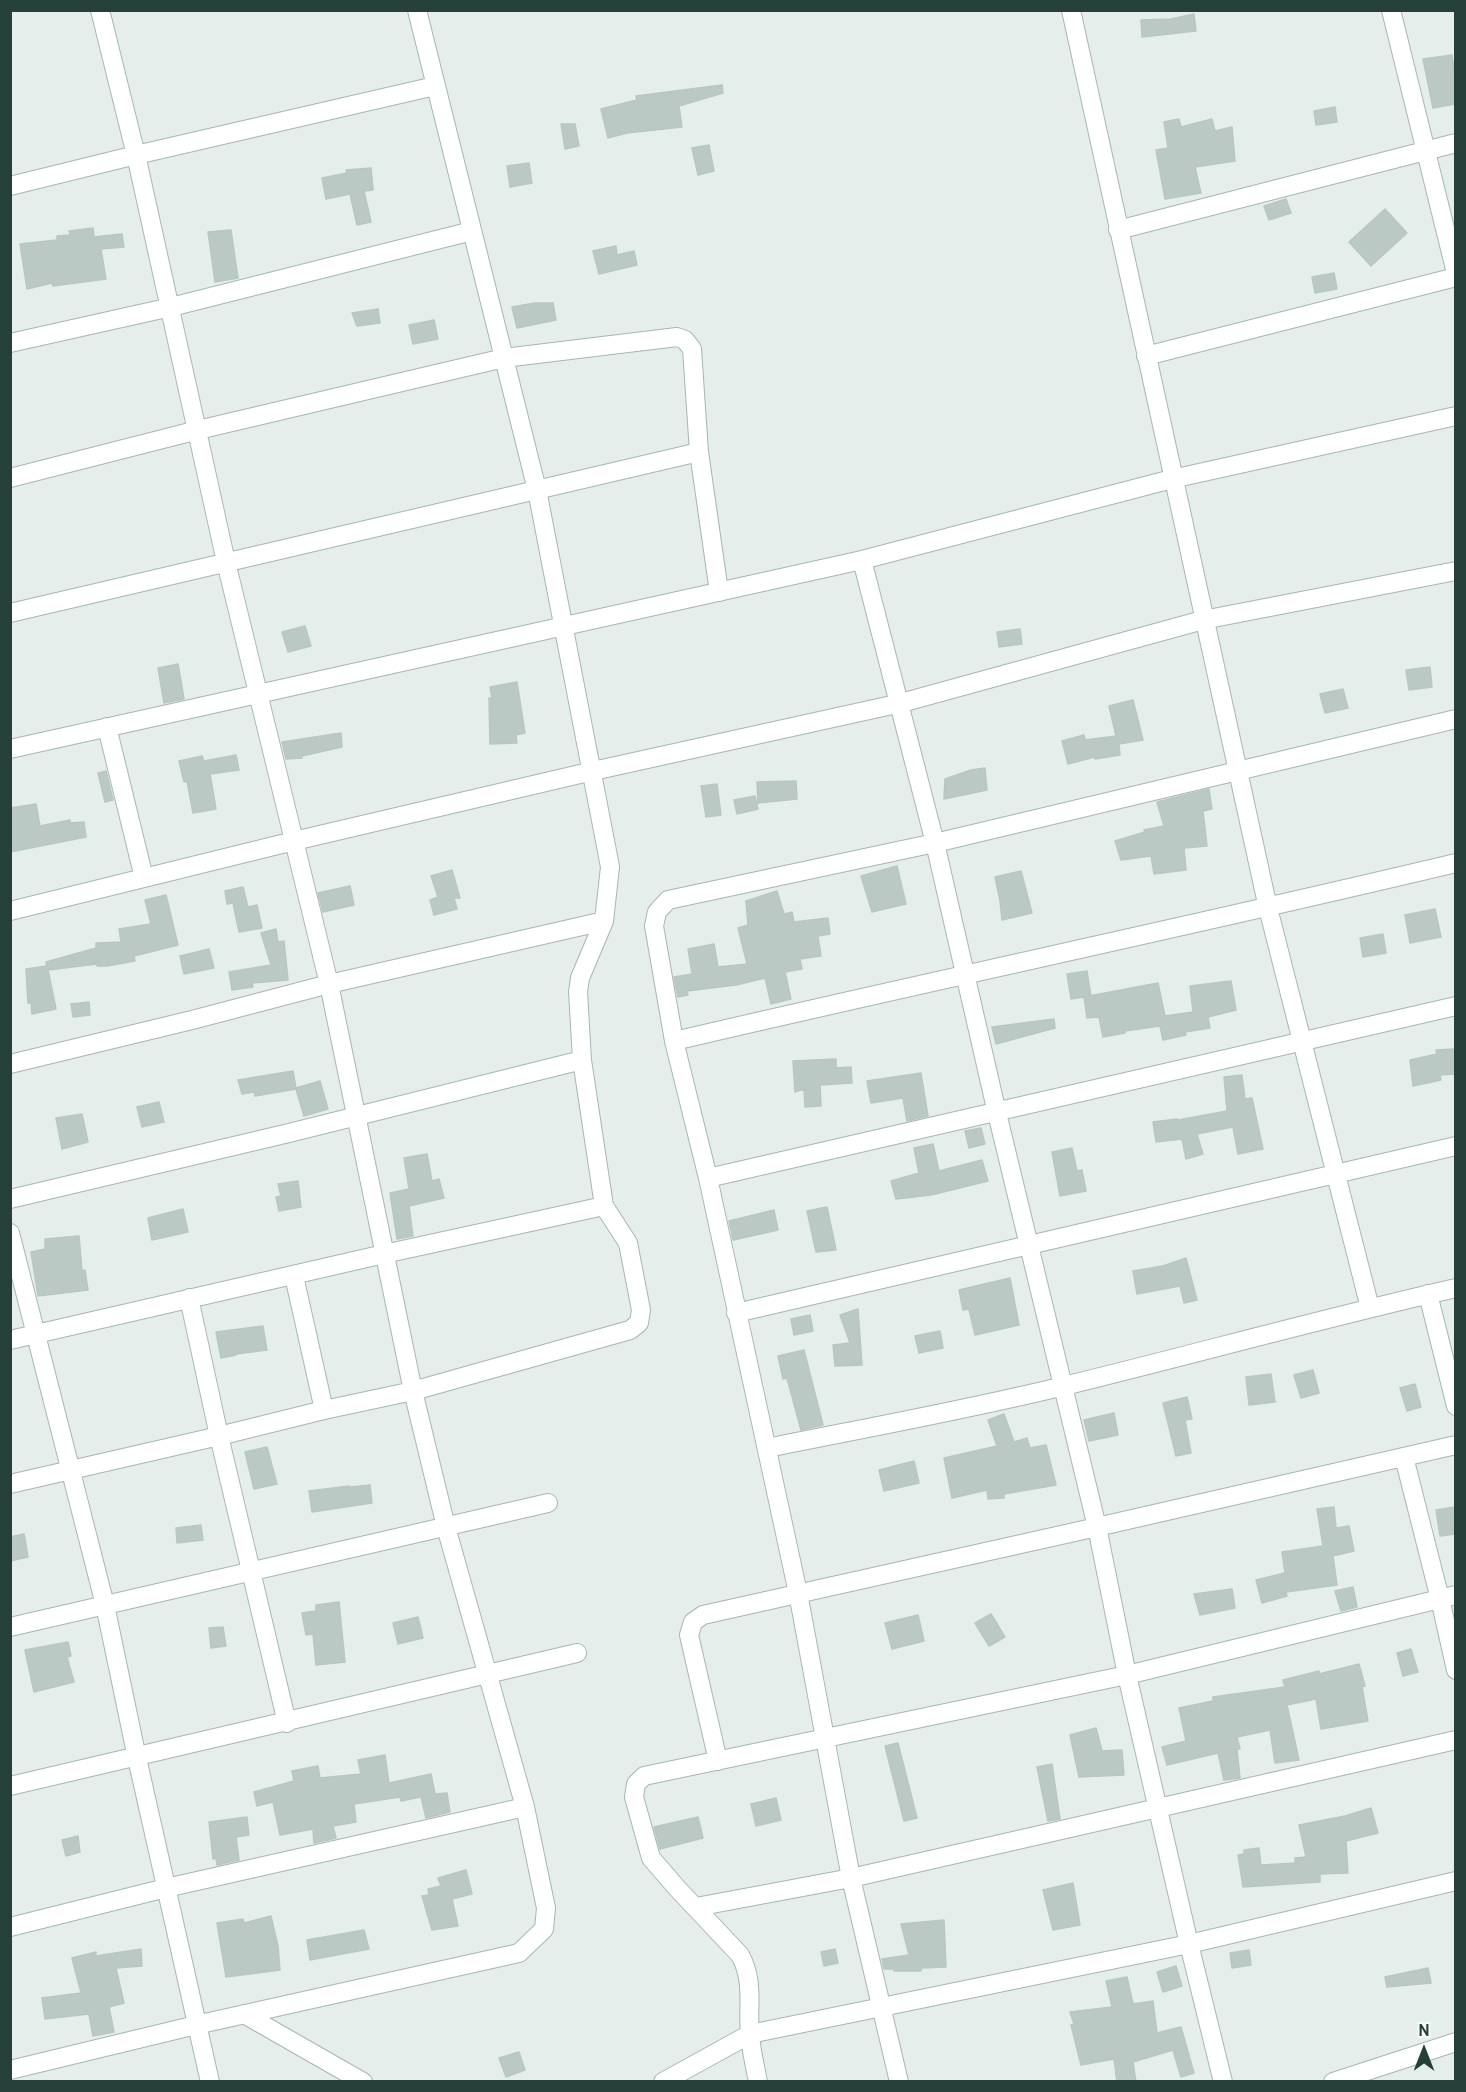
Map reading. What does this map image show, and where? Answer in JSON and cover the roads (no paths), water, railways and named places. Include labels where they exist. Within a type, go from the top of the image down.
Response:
[{"type":"street","points":[[10,2070],[196,2025],[519,1953],[544,1929],[546,1908],[525,1807],[446,1527],[413,1391],[329,984],[226,562],[171,306],[100,10]]},
{"type":"street","points":[[10,1484],[413,1391],[630,1330],[639,1323],[641,1310],[628,1243],[604,1206],[582,1060],[578,985],[604,921],[610,867],[537,490],[417,10]]},
{"type":"street","points":[[1071,10],[1172,479],[1268,908],[1370,1308]]},
{"type":"street","points":[[1146,356],[1455,275],[1392,10]]},
{"type":"street","points":[[10,186],[435,86]]},
{"type":"street","points":[[1118,230],[1455,144]]},
{"type":"street","points":[[10,344],[472,231]]},
{"type":"street","points":[[10,478],[198,430],[504,358],[677,337],[686,340],[692,349],[699,452],[719,592]]},
{"type":"street","points":[[10,749],[862,560],[1172,479],[1455,416]]},
{"type":"street","points":[[10,614],[699,452]]},
{"type":"street","points":[[862,560],[936,843],[997,1113],[1097,1527],[1127,1675],[1223,2082]]},
{"type":"street","points":[[10,910],[593,771],[901,703],[1203,620],[1455,571]]},
{"type":"street","points":[[899,2082],[851,1878],[798,1593],[767,1448],[708,1178],[674,1041],[654,926],[657,912],[668,900],[936,843],[1455,719]]},
{"type":"street","points":[[106,727],[144,878]]},
{"type":"street","points":[[674,1041],[1268,908],[1455,863]]},
{"type":"street","points":[[10,1064],[329,984],[604,921]]},
{"type":"street","points":[[708,1178],[1455,1006]]},
{"type":"street","points":[[10,1199],[582,1060]]},
{"type":"street","points":[[736,1313],[1455,1146]]},
{"type":"street","points":[[10,1340],[604,1206]]},
{"type":"street","points":[[10,1233],[105,1605],[210,2082]]},
{"type":"street","points":[[294,1275],[324,1410]]},
{"type":"street","points":[[767,1448],[1063,1386],[1455,1288]]},
{"type":"street","points":[[1428,1294],[1455,1406]]},
{"type":"street","points":[[189,1298],[287,1723]]},
{"type":"street","points":[[718,1761],[689,1635],[693,1622],[703,1615],[1455,1445]]},
{"type":"street","points":[[1404,1457],[1448,1597],[1455,1670]]},
{"type":"street","points":[[10,1627],[548,1503]]},
{"type":"street","points":[[758,2082],[750,2034],[750,1983],[747,1968],[740,1955],[651,1858],[634,1797],[636,1784],[644,1776],[1127,1675],[1448,1597]]},
{"type":"street","points":[[10,1786],[287,1723],[577,1653]]},
{"type":"street","points":[[696,1907],[851,1878],[1455,1740]]},
{"type":"street","points":[[10,1927],[166,1888],[525,1807]]},
{"type":"street","points":[[663,2082],[750,2034],[1189,1944],[1455,1881]]},
{"type":"street","points":[[244,2014],[363,2082]]},
{"type":"street","points":[[1333,2082],[1455,2042]]}]
